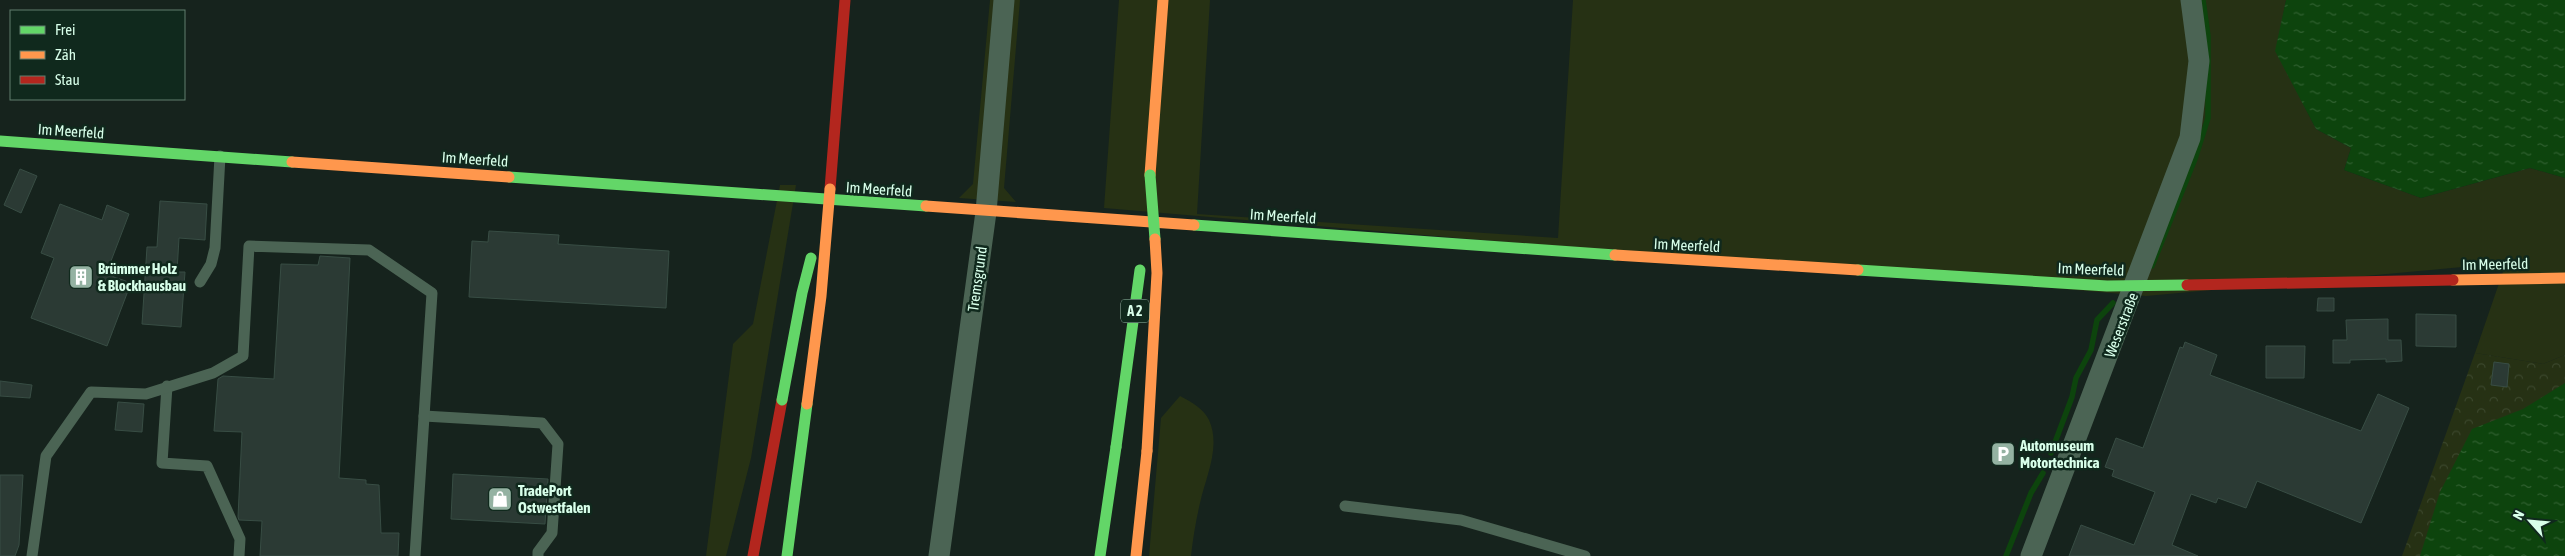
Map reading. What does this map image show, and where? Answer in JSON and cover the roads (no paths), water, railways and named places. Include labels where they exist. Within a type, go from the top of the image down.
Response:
[{"type":"main road","points":[[787,556],[821,296],[846,0]]},
{"type":"main road","name":"A 2","points":[[1100,556],[1142,248],[1150,175],[1163,0]]},
{"type":"main road","name":"Im Meerfeld","points":[[0,141],[986,212],[1190,224],[1641,258],[2108,286],[2565,278]]},
{"type":"main road","points":[[1136,556],[1147,451],[1157,273],[1150,175]]},
{"type":"main road","points":[[753,556],[802,293],[830,188]]},
{"type":"main road","points":[[748,556],[758,526]]},
{"type":"street","name":"Tremsgrund","points":[[939,556],[986,212],[1004,0]]},
{"type":"street","name":"Weserstraße","points":[[2030,556],[2136,285],[2190,138],[2199,61],[2191,0]]},
{"type":"lane","points":[[200,282],[211,264],[215,248],[220,156]]},
{"type":"lane","points":[[32,556],[46,456],[91,392],[146,394],[213,373],[243,356],[249,246],[369,250],[432,293],[414,556]]},
{"type":"lane","points":[[167,386],[162,463],[207,466],[240,539],[239,556]]},
{"type":"lane","points":[[424,416],[542,423],[558,444],[552,533],[538,552],[538,556]]},
{"type":"lane","points":[[1345,506],[1461,520],[1586,556]]},
{"type":"water","points":[[2286,0],[2565,0],[2565,178],[2530,168],[2421,198],[2344,170],[2351,148],[2316,129],[2275,51]]},
{"type":"water","points":[[2565,383],[2565,556],[2420,556],[2440,492],[2472,429],[2523,409]]},
{"type":"waterway","points":[[2152,266],[2195,159],[2208,118],[2208,36],[2203,0]]},
{"type":"waterway","points":[[2051,453],[2072,397],[2076,378],[2091,350],[2097,320],[2113,303]]},
{"type":"waterway","points":[[2006,556],[2031,493],[2043,473]]},
{"type":"place","name":"Brümmer Holz & Blockhausbau","points":[[81,277]]},
{"type":"place","name":"Automuseum Motortechnica","points":[[2003,454]]},
{"type":"place","name":"TradePort Ostwestfalen","points":[[500,499]]}]
